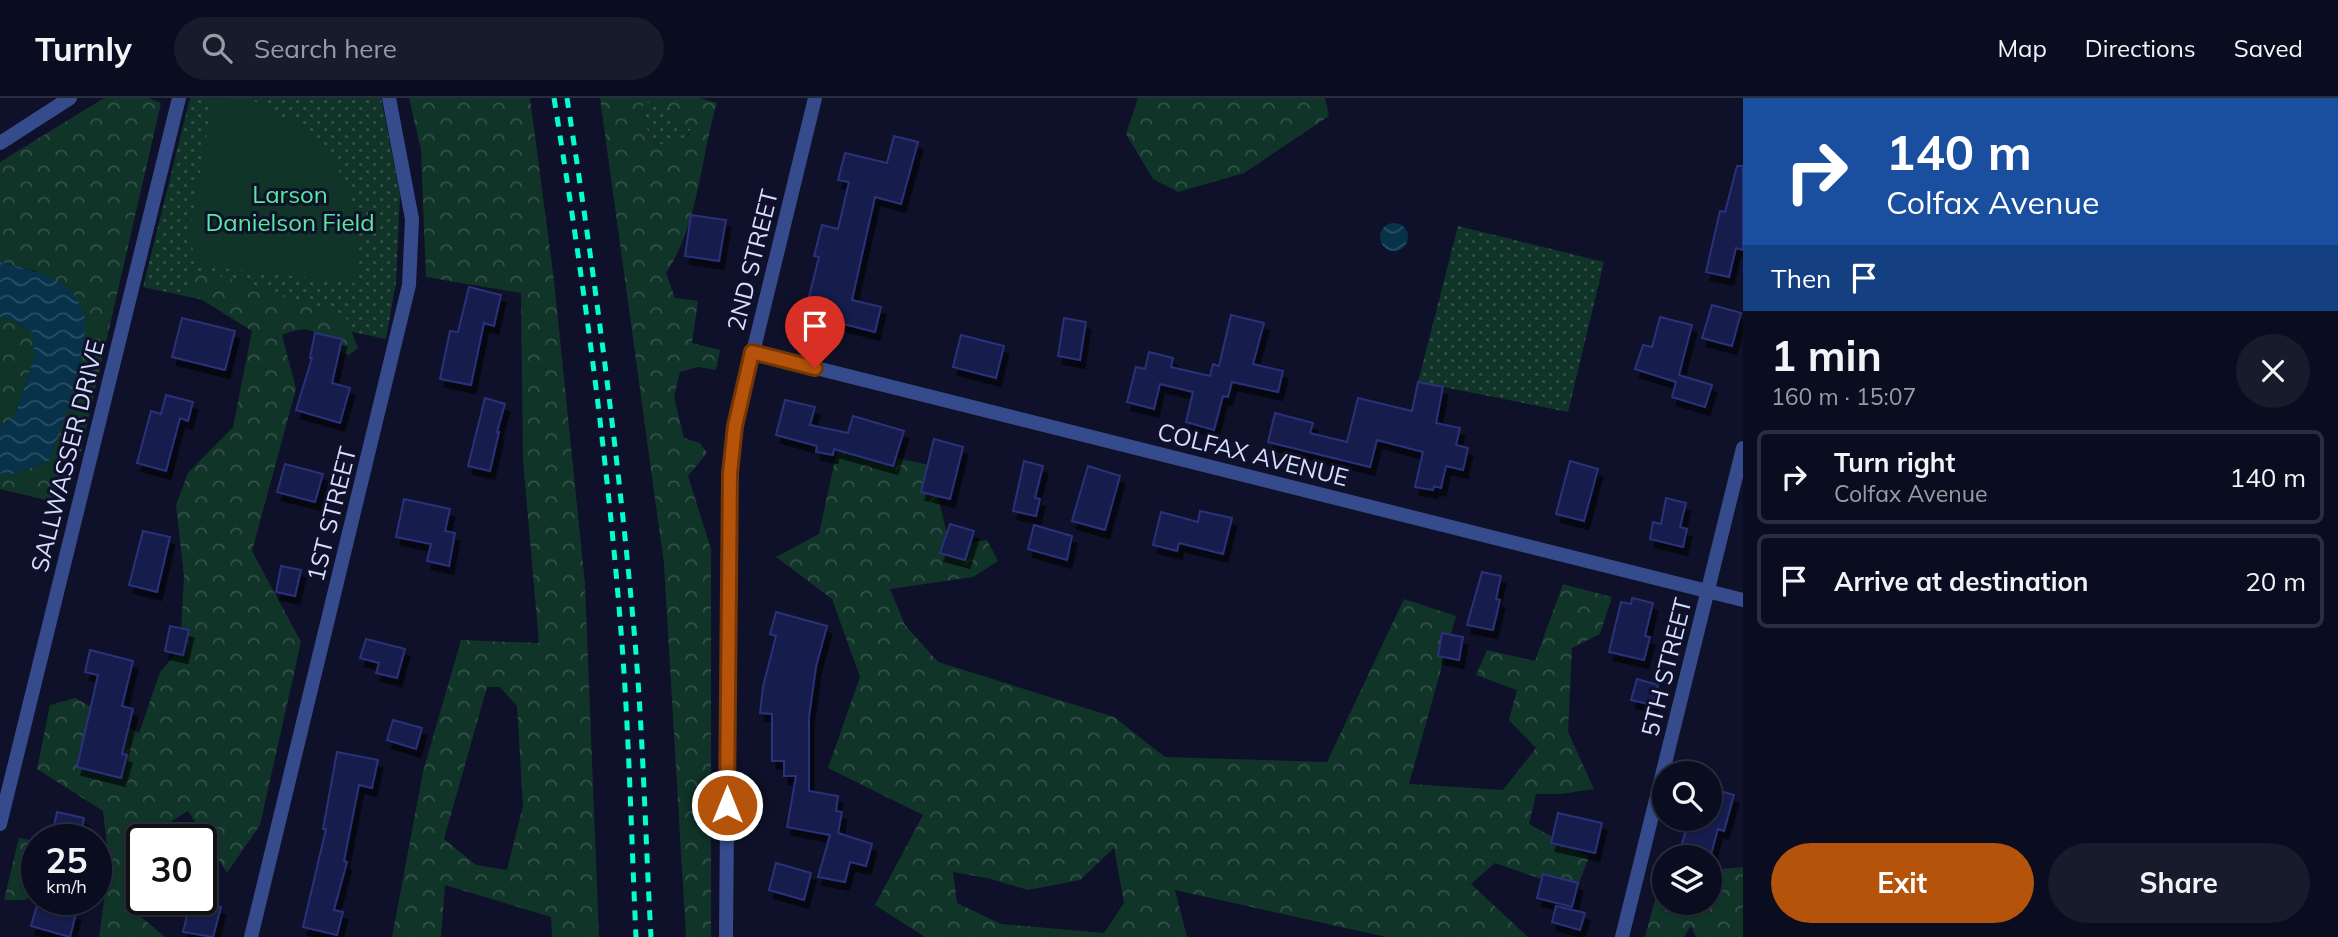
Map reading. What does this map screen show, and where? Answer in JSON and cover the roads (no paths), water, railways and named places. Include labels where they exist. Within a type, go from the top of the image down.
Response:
[{"type":"street","points":[[0,143],[48,104],[70,98]]},
{"type":"street","name":"SALLWASSER DRIVE","points":[[0,824],[179,98]]},
{"type":"street","name":"1ST STREET","points":[[251,937],[410,285],[412,219],[389,98]]},
{"type":"street","name":"2ND STREET","points":[[726,937],[730,473],[735,426],[815,98]]},
{"type":"street","name":"COLFAX AVENUE","points":[[752,352],[1743,600]]},
{"type":"street","name":"5TH STREET","points":[[1622,937],[1743,448]]},
{"type":"water","points":[[1394,223],[1404,227],[1408,237],[1404,247],[1394,251],[1384,247],[1380,237],[1384,227]]},
{"type":"water","points":[[0,262],[37,272],[64,285],[82,308],[85,329],[74,388],[49,461],[10,475],[0,473],[0,424],[16,413],[35,355],[32,332],[0,317]]},
{"type":"railway","points":[[554,98],[608,489],[626,698],[636,937]]},
{"type":"railway","points":[[567,98],[604,358],[627,554],[639,698],[651,937]]},
{"type":"park label","name":"Larson Danielson Field","points":[[290,208]]}]
